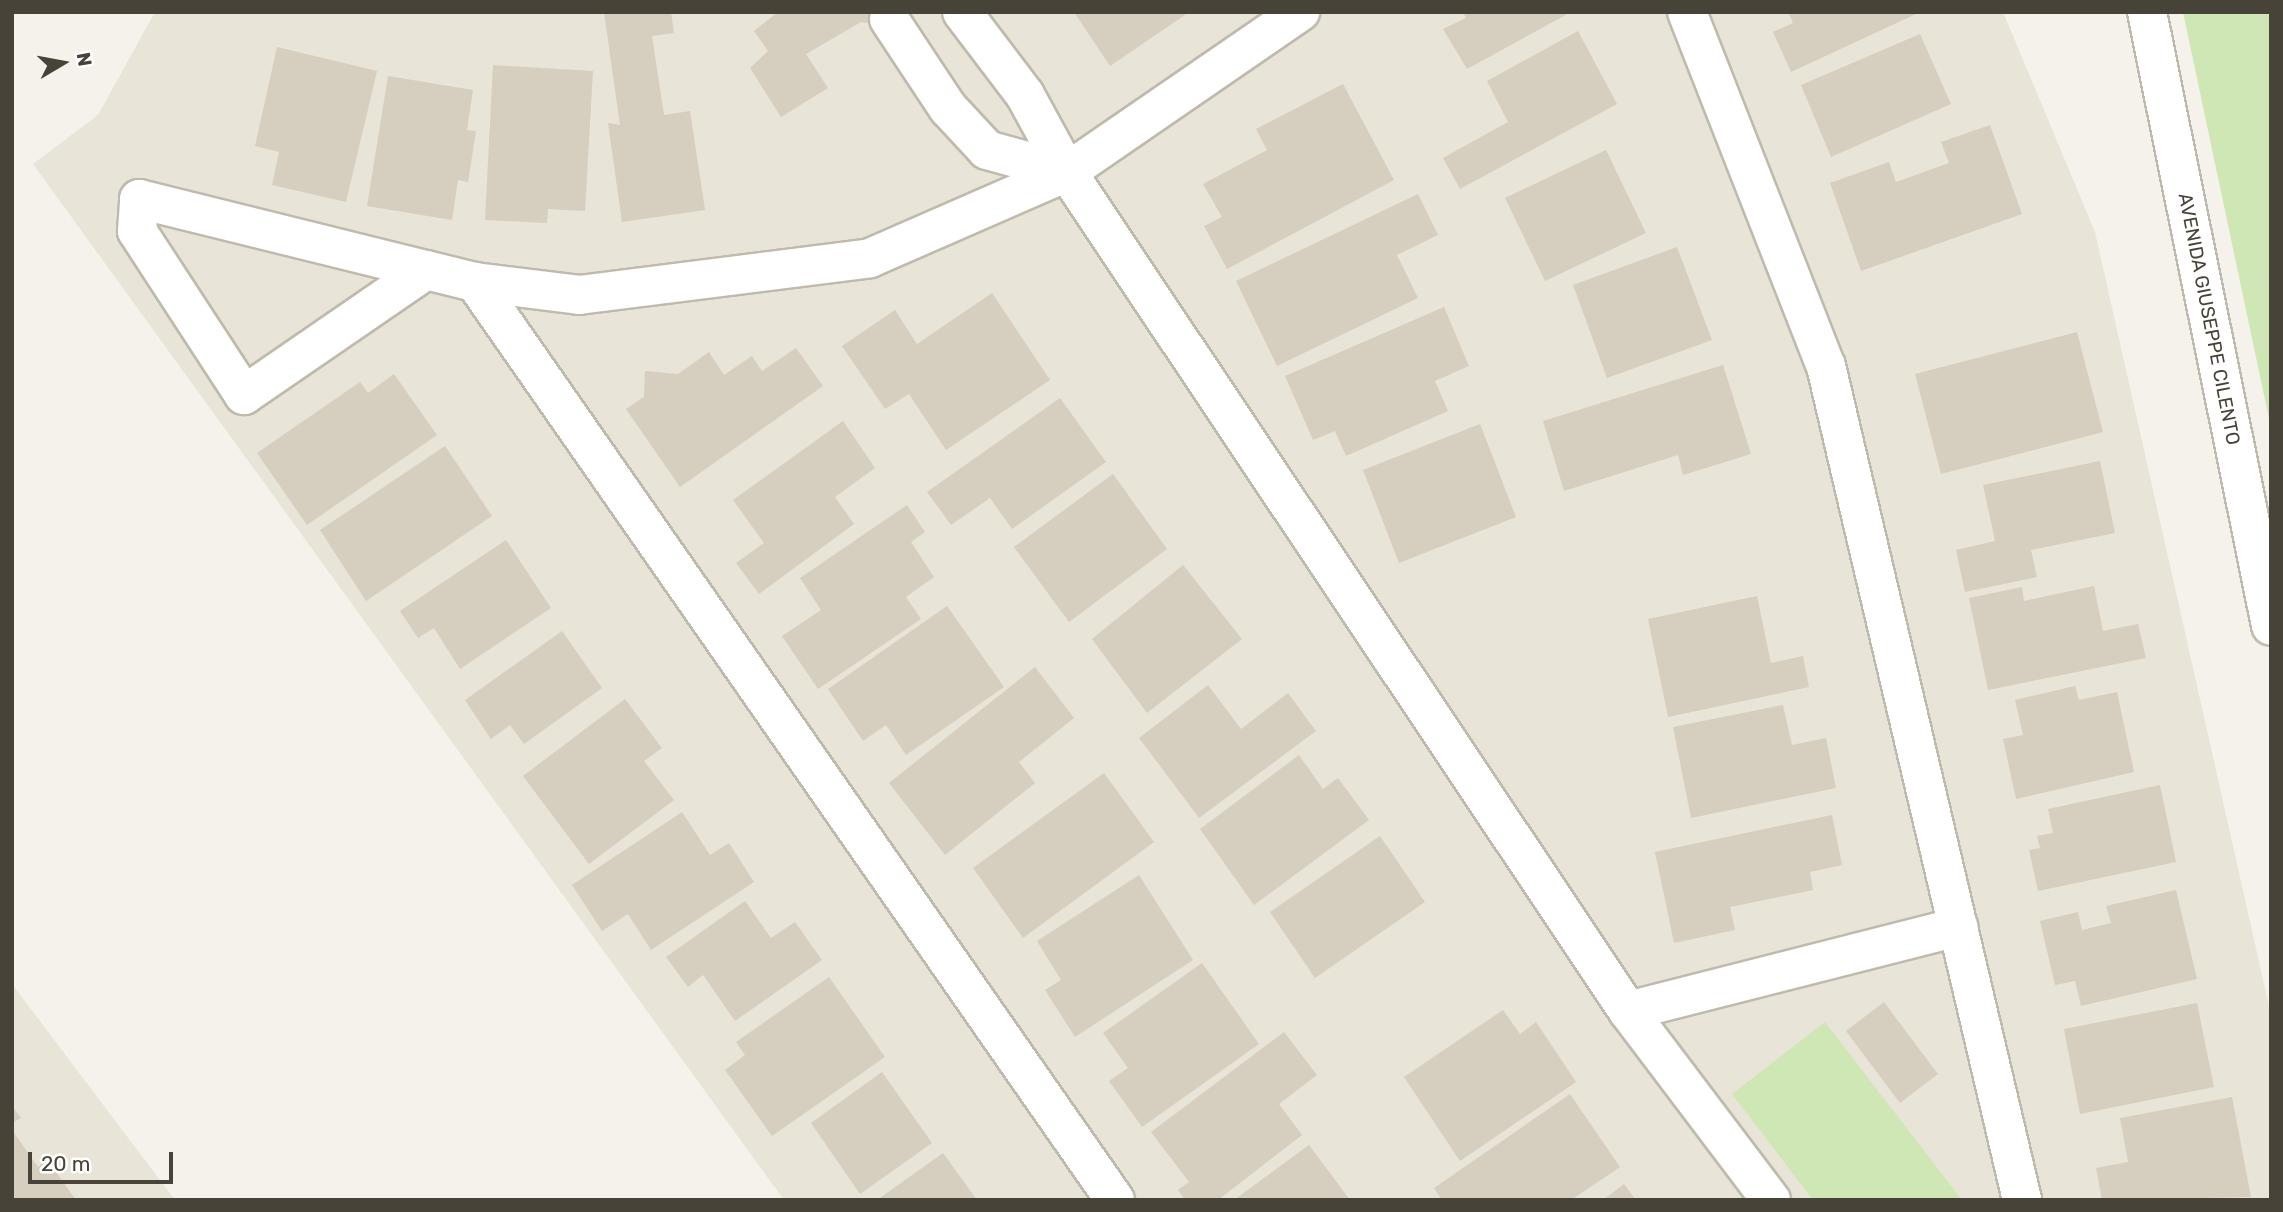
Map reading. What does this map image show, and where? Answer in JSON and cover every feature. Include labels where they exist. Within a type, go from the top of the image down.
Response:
[{"type":"street","points":[[962,12],[1026,95],[1067,172],[1628,1011],[1771,1200]]},
{"type":"street","points":[[426,270],[244,395],[137,231],[139,199],[475,282],[579,295],[870,258],[1067,172],[1300,12]]},
{"type":"street","points":[[1687,12],[1826,366],[2022,1200]]},
{"type":"street","name":"AVENIDA GIUSEPPE CILENTO","points":[[2147,12],[2271,626]]},
{"type":"street","points":[[889,19],[948,108],[986,150],[1067,172]]},
{"type":"street","points":[[475,282],[1115,1200]]},
{"type":"street","points":[[1628,1011],[1958,927]]},
{"type":"shaded area","points":[[155,12],[2003,12],[2095,232],[2271,1015],[2271,1200],[784,1200],[33,164],[98,115]]},
{"type":"shaded area","points":[[12,984],[175,1200],[12,1200]]},
{"type":"green space","points":[[2183,12],[2271,12],[2271,428]]},
{"type":"green space","points":[[1825,1022],[1962,1200],[1813,1200],[1732,1094]]},
{"type":"building","points":[[604,12],[671,12],[674,33],[652,36],[664,115],[690,111],[705,210],[622,222],[608,123],[620,125]]},
{"type":"building","points":[[778,12],[896,12],[883,25],[861,22],[806,54],[828,88],[781,117],[750,68],[768,51],[754,31]]},
{"type":"building","points":[[1074,12],[1183,12],[1185,15],[1110,66]]},
{"type":"building","points":[[1463,12],[1571,12],[1467,69],[1443,29],[1466,18]]},
{"type":"building","points":[[1788,12],[1916,14],[1791,72],[1773,32],[1793,23]]},
{"type":"building","points":[[1578,31],[1617,104],[1460,189],[1443,158],[1508,122],[1487,81]]},
{"type":"building","points":[[1920,34],[1951,104],[1831,157],[1801,85]]},
{"type":"building","points":[[277,47],[377,71],[346,202],[272,185],[279,152],[255,146]]},
{"type":"building","points":[[493,65],[593,71],[585,211],[548,209],[547,223],[485,220]]},
{"type":"building","points":[[388,76],[473,90],[467,130],[476,131],[468,182],[458,180],[452,220],[367,206]]},
{"type":"building","points":[[1343,84],[1394,180],[1227,269],[1204,226],[1222,217],[1203,184],[1267,150],[1256,129]]},
{"type":"building","points":[[1990,125],[2022,214],[1861,271],[1830,183],[1889,162],[1896,182],[1949,163],[1941,142]]},
{"type":"building","points":[[1606,150],[1646,233],[1545,281],[1505,198]]},
{"type":"building","points":[[1418,194],[1438,235],[1397,255],[1418,298],[1277,366],[1236,281]]},
{"type":"building","points":[[1677,247],[1712,340],[1607,378],[1573,285]]},
{"type":"building","points":[[992,293],[1050,380],[946,450],[909,394],[885,409],[842,346],[895,310],[917,344]]},
{"type":"building","points":[[1444,307],[1469,366],[1435,381],[1448,411],[1346,456],[1335,431],[1313,440],[1285,376]]},
{"type":"building","points":[[2077,332],[2103,432],[1941,474],[1915,374]]},
{"type":"building","points":[[796,348],[823,386],[680,487],[626,409],[644,397],[645,371],[678,374],[709,352],[724,375],[752,356],[762,371]]},
{"type":"building","points":[[1723,365],[1751,454],[1683,475],[1678,455],[1564,491],[1543,421]]},
{"type":"building","points":[[394,374],[437,435],[307,525],[257,453],[360,382],[368,393]]},
{"type":"building","points":[[1060,398],[1106,462],[1012,529],[990,498],[951,525],[927,492]]},
{"type":"building","points":[[843,421],[875,468],[835,497],[854,524],[759,594],[736,563],[764,543],[733,500]]},
{"type":"building","points":[[1480,424],[1516,517],[1399,563],[1363,470]]},
{"type":"building","points":[[445,446],[492,516],[366,601],[320,530]]},
{"type":"building","points":[[2100,461],[2115,533],[2031,550],[2037,577],[1965,592],[1956,550],[1995,541],[1983,485]]},
{"type":"building","points":[[1113,474],[1167,549],[1069,622],[1014,547]]},
{"type":"building","points":[[907,505],[925,532],[911,542],[934,577],[906,597],[921,619],[818,689],[782,636],[821,610],[800,578]]},
{"type":"building","points":[[506,540],[551,608],[460,669],[434,628],[418,638],[400,611]]},
{"type":"building","points":[[1183,565],[1242,639],[1147,713],[1092,639]]},
{"type":"building","points":[[2094,586],[2103,631],[2138,624],[2146,658],[1988,690],[1969,598],[2022,587],[2024,601]]},
{"type":"building","points":[[1757,596],[1771,663],[1803,656],[1809,687],[1668,717],[1648,619]]},
{"type":"building","points":[[947,606],[1004,687],[906,755],[886,725],[863,741],[828,689]]},
{"type":"building","points":[[562,631],[602,688],[524,744],[510,725],[491,739],[465,700]]},
{"type":"building","points":[[1035,667],[1074,718],[1019,762],[1035,783],[945,855],[889,783]]},
{"type":"building","points":[[1208,685],[1241,729],[1288,693],[1316,731],[1199,818],[1139,738]]},
{"type":"building","points":[[2075,686],[2079,700],[2117,692],[2134,772],[2016,799],[2003,739],[2023,735],[2015,700]]},
{"type":"building","points":[[625,699],[662,748],[644,761],[674,800],[589,864],[523,776]]},
{"type":"building","points":[[1783,705],[1792,745],[1826,738],[1836,788],[1691,818],[1673,727]]},
{"type":"building","points":[[1299,755],[1323,789],[1338,778],[1369,820],[1254,905],[1200,829]]},
{"type":"building","points":[[1104,773],[1154,842],[1023,938],[973,868]]},
{"type":"building","points":[[2160,785],[2176,862],[2038,891],[2029,850],[2040,848],[2037,836],[2053,833],[2048,809]]},
{"type":"building","points":[[682,812],[710,855],[729,843],[754,882],[651,950],[628,914],[602,931],[572,885]]},
{"type":"building","points":[[1832,815],[1842,865],[1810,872],[1813,890],[1730,907],[1735,930],[1674,943],[1655,852]]},
{"type":"building","points":[[1380,836],[1425,902],[1315,978],[1270,912]]},
{"type":"building","points":[[1139,875],[1193,960],[1075,1037],[1045,990],[1061,980],[1037,941]]},
{"type":"building","points":[[2176,890],[2197,979],[2081,1006],[2075,981],[2055,985],[2040,921],[2078,912],[2082,930],[2111,923],[2106,906]]},
{"type":"building","points":[[745,901],[771,938],[795,922],[822,960],[735,1021],[703,975],[688,987],[666,957]]},
{"type":"building","points":[[1202,963],[1259,1044],[1142,1127],[1109,1081],[1128,1068],[1103,1033]]},
{"type":"building","points":[[829,977],[885,1057],[772,1136],[725,1070],[745,1055],[736,1042]]},
{"type":"building","points":[[1884,1002],[1938,1074],[1900,1103],[1846,1031]]},
{"type":"building","points":[[2197,1003],[2214,1087],[2080,1114],[2064,1029]]},
{"type":"building","points":[[1503,1010],[1520,1034],[1536,1022],[1576,1082],[1460,1161],[1404,1077]]},
{"type":"building","points":[[1284,1032],[1317,1075],[1279,1104],[1302,1135],[1218,1200],[1185,1200],[1178,1190],[1189,1182],[1151,1132]]},
{"type":"building","points":[[882,1072],[932,1143],[860,1194],[811,1123]]},
{"type":"building","points":[[1570,1094],[1620,1167],[1571,1200],[1442,1200],[1434,1188]]},
{"type":"building","points":[[2232,1097],[2251,1197],[2102,1200],[2096,1168],[2128,1162],[2120,1118]]},
{"type":"building","points":[[12,1106],[21,1118],[12,1123]]},
{"type":"building","points":[[12,1130],[38,1167],[47,1160],[76,1200],[12,1200]]},
{"type":"building","points":[[1309,1145],[1350,1200],[1234,1200]]},
{"type":"building","points":[[943,1153],[977,1200],[877,1200]]},
{"type":"building","points":[[1624,1184],[1636,1200],[1603,1200]]}]
